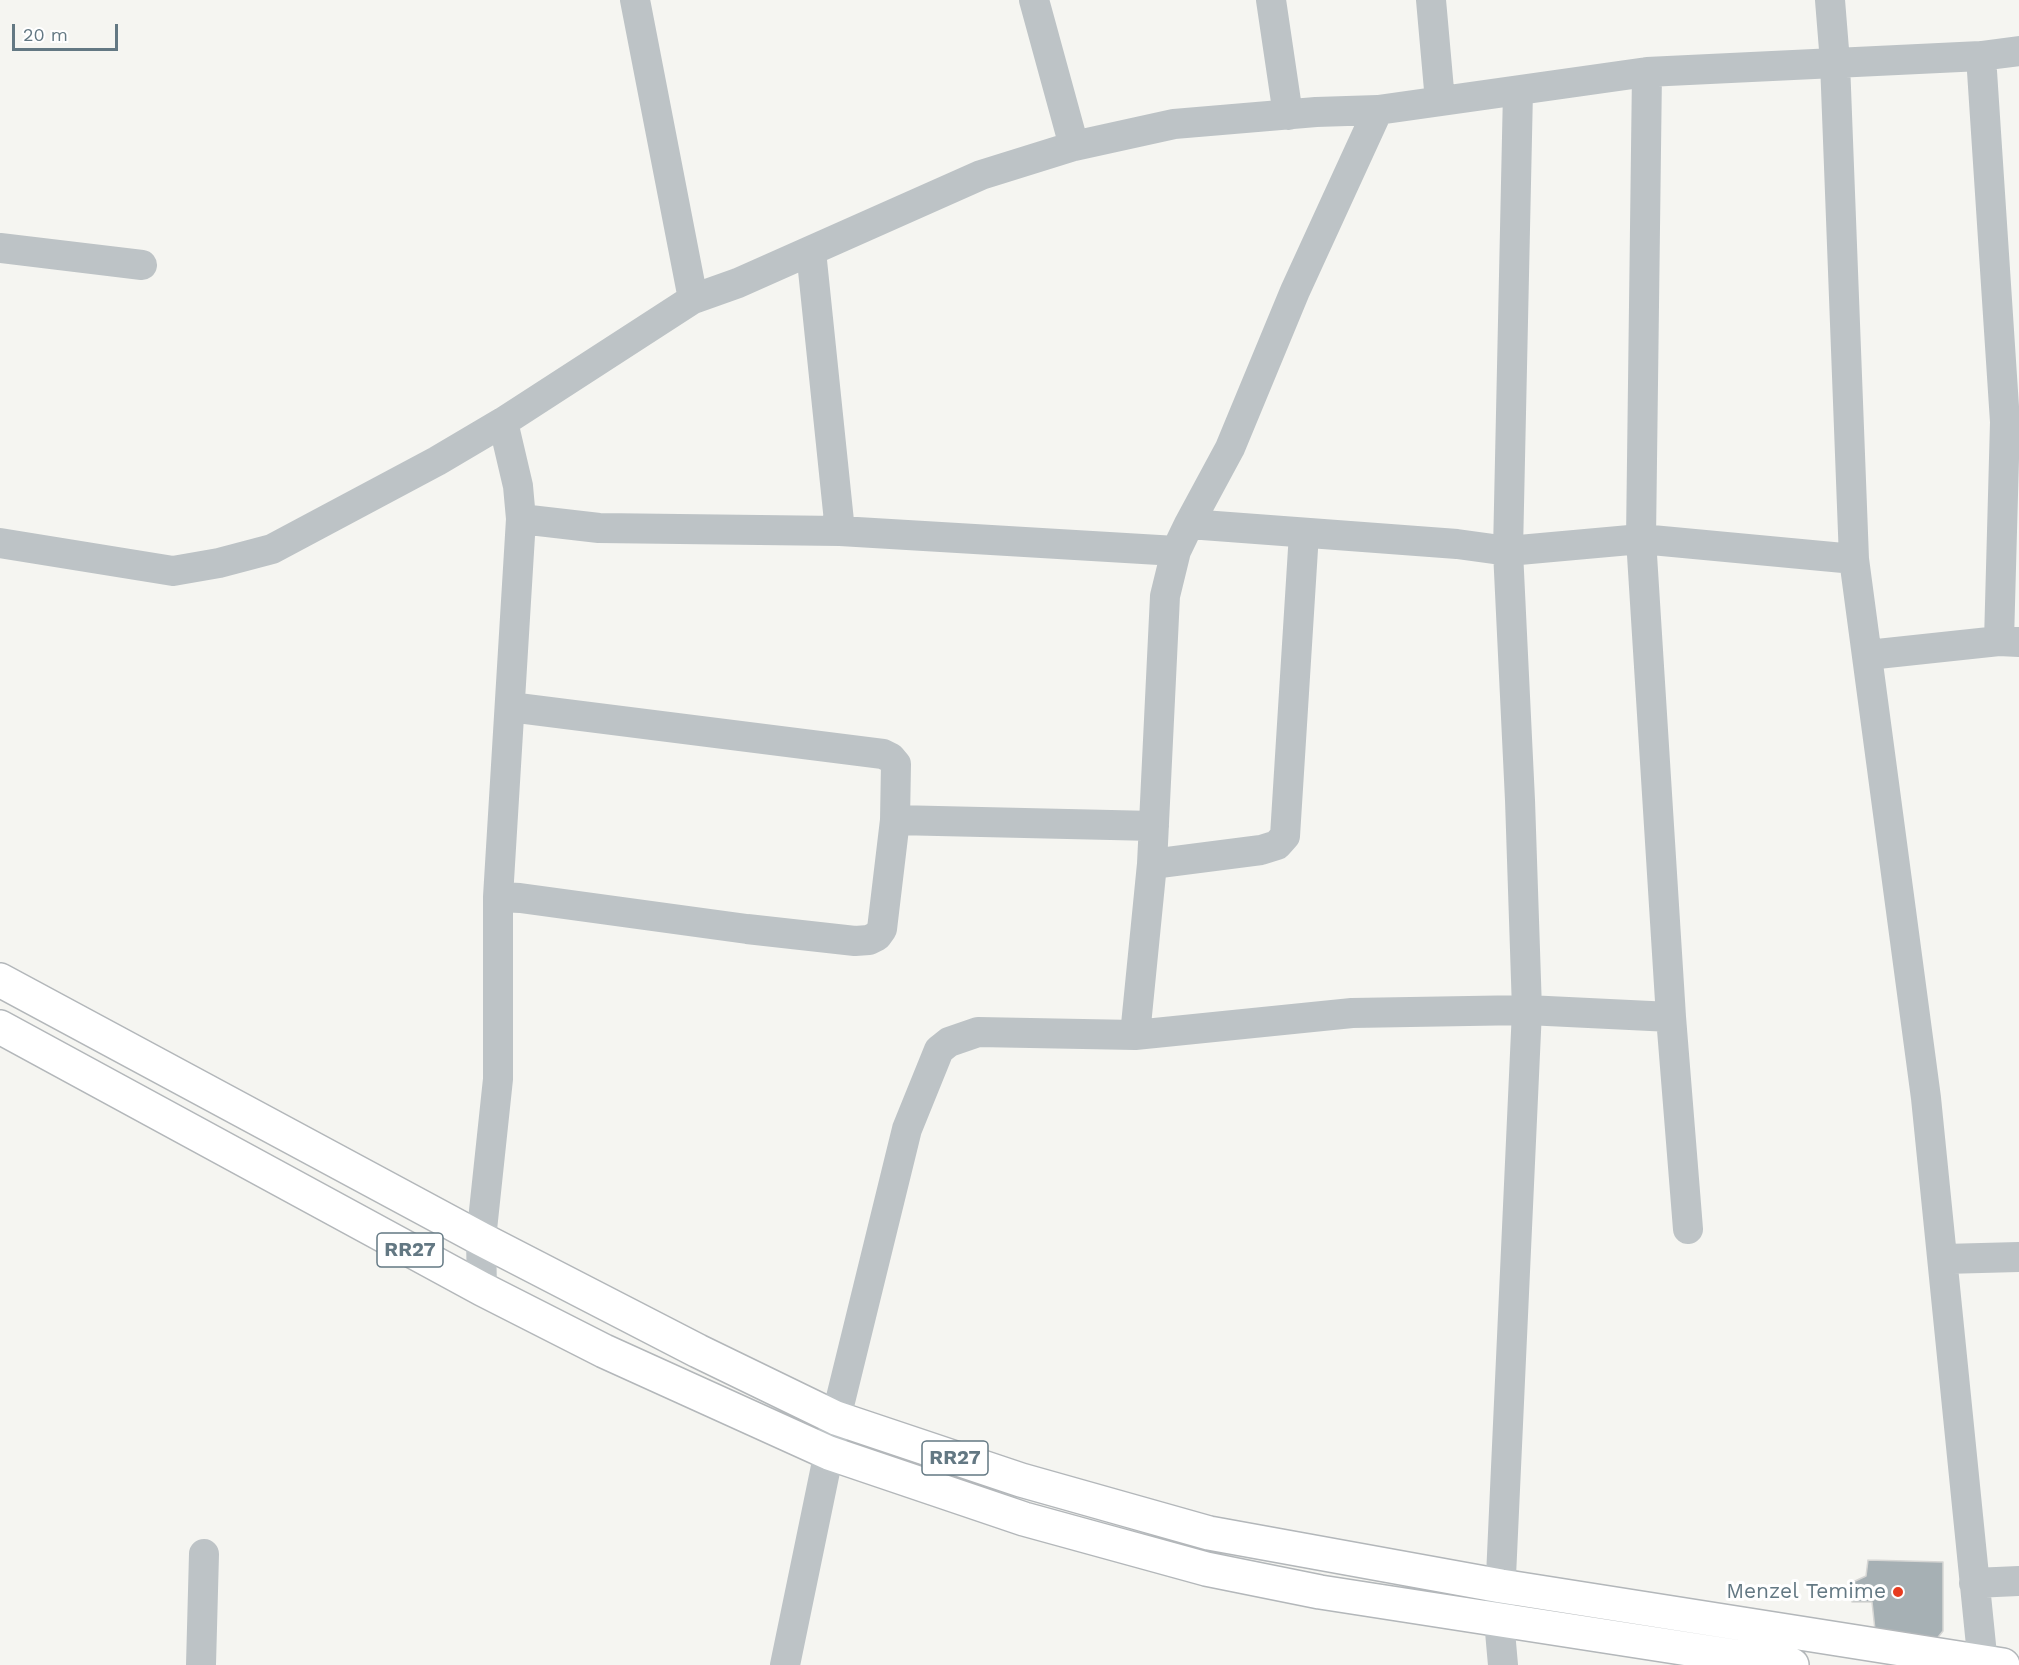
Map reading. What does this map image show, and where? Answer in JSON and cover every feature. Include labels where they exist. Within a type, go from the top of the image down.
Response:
[{"type":"highway","name":"RR27","points":[[0,980],[482,1239],[698,1351],[836,1418],[1021,1480],[1209,1533],[1501,1586],[1990,1664]]},
{"type":"highway","name":"RR27","points":[[0,1027],[482,1289],[604,1351],[829,1453],[1024,1519],[1206,1569],[1320,1592],[1792,1665]]},
{"type":"street","points":[[635,0],[693,299]]},
{"type":"street","points":[[1034,0],[1074,146]]},
{"type":"street","points":[[1271,0],[1288,115]]},
{"type":"street","points":[[1431,0],[1440,101]]},
{"type":"street","points":[[1830,0],[1835,62],[1854,559],[1926,1098],[1944,1259],[1974,1583],[1990,1664]]},
{"type":"street","points":[[0,543],[173,571],[219,563],[272,549],[503,423],[693,299],[738,283],[981,175],[1074,146],[1174,124],[1378,110],[1647,72],[1981,56],[2019,51]]},
{"type":"street","points":[[1868,655],[2009,641],[2012,422],[1981,56]]},
{"type":"street","points":[[1647,72],[1641,539],[1671,1017],[1688,1228]]},
{"type":"street","points":[[1503,1665],[1499,1620],[1527,1010],[1508,551],[1518,91]]},
{"type":"street","points":[[1135,1035],[1152,864],[1165,596],[1176,551],[1230,448],[1295,291],[1378,110]]},
{"type":"street","points":[[0,248],[142,265]]},
{"type":"street","points":[[811,251],[840,531]]},
{"type":"street","points":[[482,1289],[482,1239],[498,1079],[498,897],[521,519],[518,486],[503,423]]},
{"type":"street","points":[[521,519],[599,528],[840,531],[1176,551]]},
{"type":"street","points":[[1189,524],[1457,544],[1508,551],[1641,539],[1854,559]]},
{"type":"street","points":[[1152,864],[1261,850],[1277,845],[1285,836],[1304,534]]},
{"type":"street","points":[[498,897],[520,898],[747,929],[855,941],[869,940],[877,936],[882,929],[895,820],[896,764],[883,754],[510,707]]},
{"type":"street","points":[[895,820],[1154,826]]},
{"type":"street","points":[[785,1665],[836,1418],[907,1130],[939,1050],[949,1042],[978,1032],[1135,1035],[1352,1013],[1527,1010],[1671,1017]]},
{"type":"street","points":[[1944,1259],[2019,1257]]},
{"type":"street","points":[[201,1665],[204,1554]]},
{"type":"street","points":[[1974,1583],[2019,1581]]},
{"type":"building","name":"Menzel Temime","points":[[1868,1560],[1943,1562],[1943,1631],[1935,1641],[1875,1630],[1872,1602],[1852,1602],[1853,1582],[1866,1576]]},
{"type":"place","name":"Menzel Temime","points":[[1898,1592]]}]
